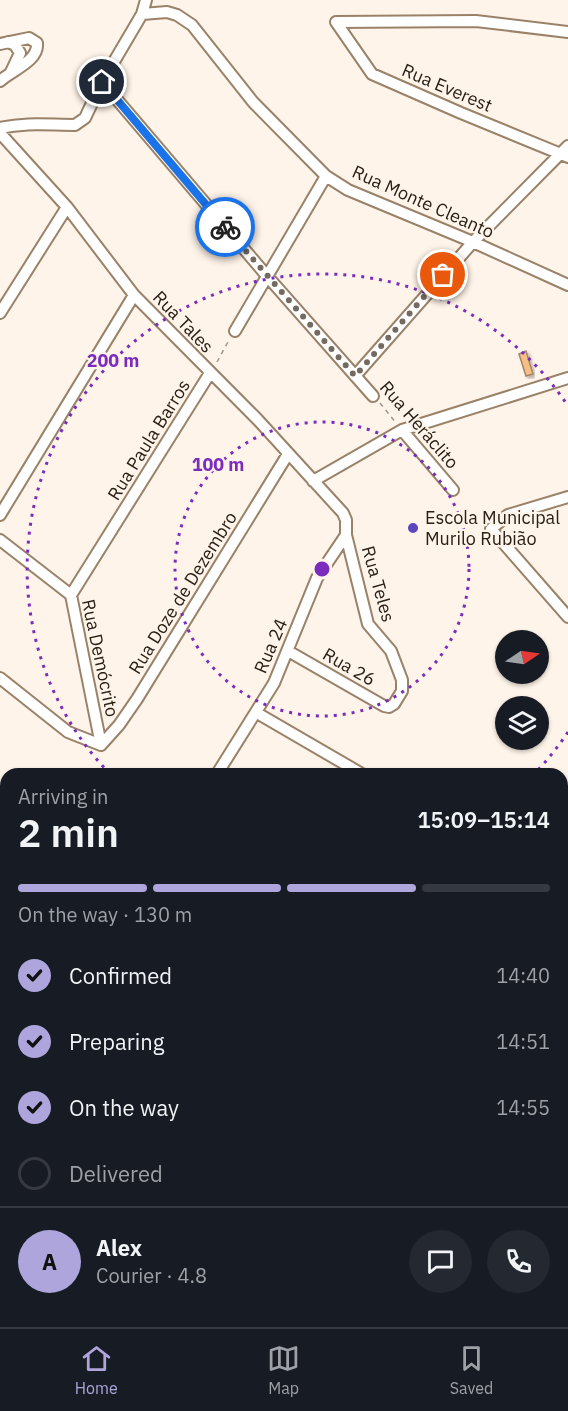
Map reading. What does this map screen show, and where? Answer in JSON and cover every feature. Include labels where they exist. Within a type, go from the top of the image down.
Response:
[{"type":"street","points":[[0,128],[15,124],[39,123],[75,125],[84,118],[102,82],[142,14],[146,0]]},
{"type":"street","name":"Rua Monte Cleanto","points":[[142,14],[167,12],[177,15],[192,25],[253,102],[326,176],[348,190],[568,285]]},
{"type":"street","name":"Rua Everest","points":[[566,152],[461,113],[372,74],[336,22],[476,21],[568,32]]},
{"type":"street","points":[[0,81],[29,61],[35,54],[37,43],[29,38],[4,43]]},
{"type":"street","points":[[4,43],[18,49],[18,59],[10,72]]},
{"type":"street","name":"Rua Heráclito","points":[[102,82],[267,276],[373,396]]},
{"type":"street","name":"Rua Tales","points":[[0,133],[67,207],[134,295],[258,420],[343,513],[347,531]]},
{"type":"street","points":[[355,376],[472,242],[566,152]]},
{"type":"street","points":[[235,331],[326,176]]},
{"type":"street","points":[[0,313],[67,207]]},
{"type":"street","points":[[0,515],[134,295]]},
{"type":"street","name":"Rua Paula Barros","points":[[71,595],[210,373]]},
{"type":"street","points":[[313,481],[402,430],[568,378]]},
{"type":"street","name":"Rua Heráclito","points":[[402,430],[453,490]]},
{"type":"street","name":"Rua Doze de Dezembro","points":[[101,745],[119,725],[137,699],[288,454]]},
{"type":"street","points":[[568,497],[508,515],[491,529],[568,616]]},
{"type":"street","name":"Rua 24","points":[[223,768],[274,683],[317,578],[347,531]]},
{"type":"street","name":"Rua Teles","points":[[347,531],[368,624],[391,651],[402,680],[402,691],[394,704]]},
{"type":"street","name":"Rua Demócrito","points":[[0,540],[71,595],[101,745]]},
{"type":"street","name":"Rua 26","points":[[288,651],[384,706],[389,707],[394,704]]},
{"type":"street","points":[[0,678],[68,732],[101,745]]},
{"type":"street","points":[[257,713],[352,768]]},
{"type":"path","name":"Rua Paula Barros","points":[[210,373],[235,331]]},
{"type":"path","name":"Rua Heráclito","points":[[373,396],[402,430]]},
{"type":"building","points":[[526,351],[533,374],[526,376],[519,354]]},
{"type":"way so far","points":[[225,227],[355,376],[443,275]]},
{"type":"place","name":"Escola Municipal Murilo Rubião","points":[[413,528]]},
{"type":"route","points":[[102,82],[225,227]]}]
